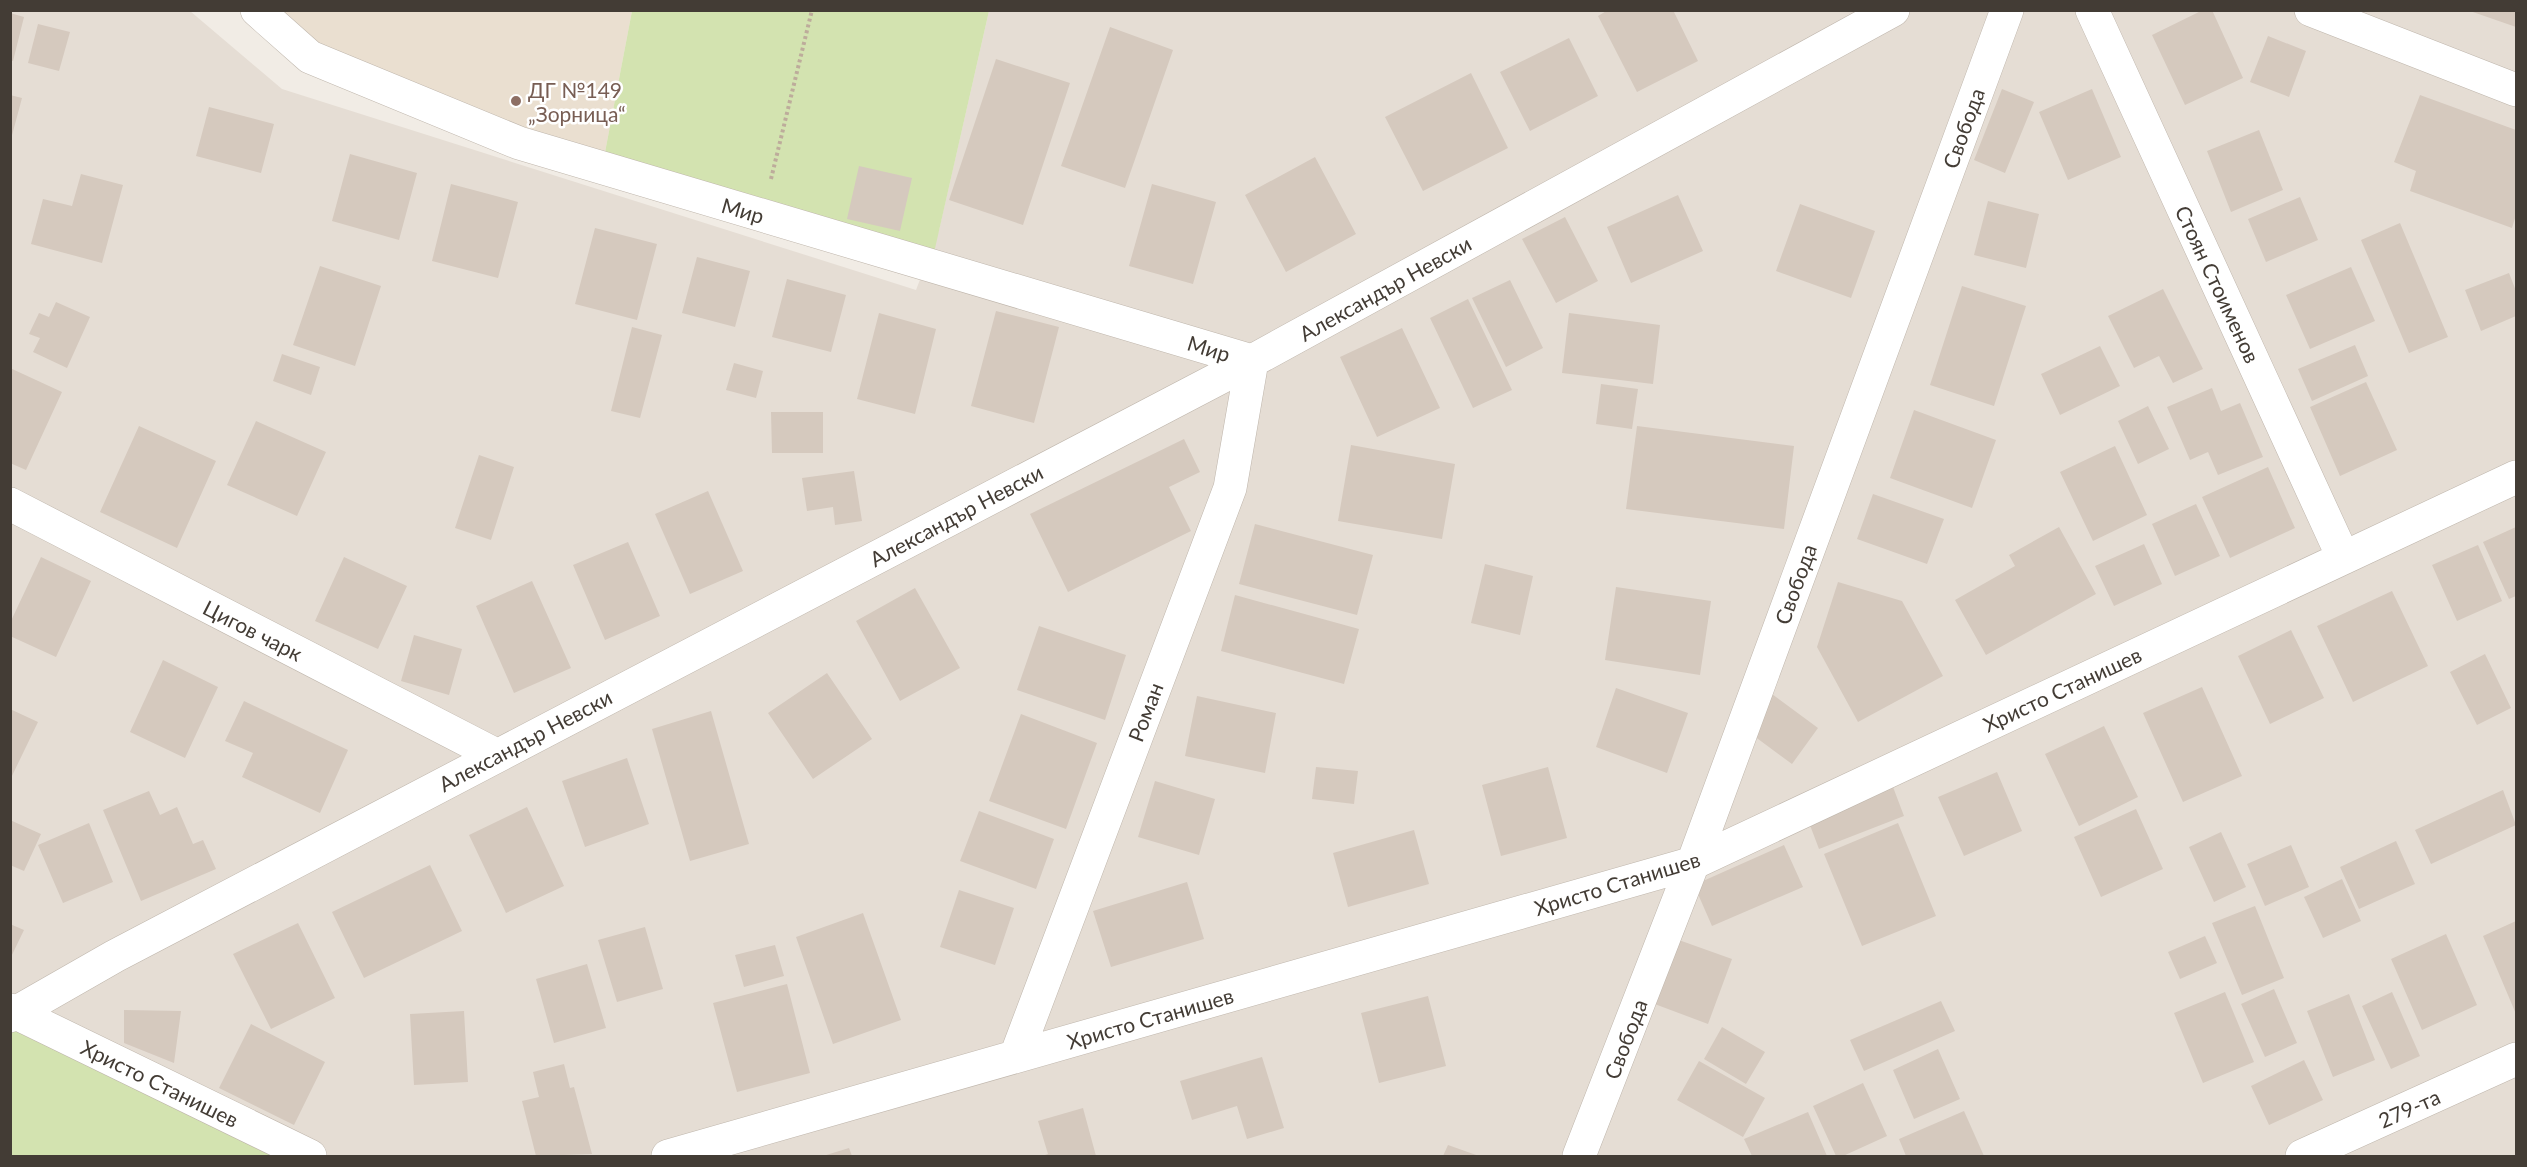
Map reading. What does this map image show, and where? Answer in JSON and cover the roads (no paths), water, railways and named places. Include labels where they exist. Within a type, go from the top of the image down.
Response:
[{"type":"street","name":"Мир","points":[[257,10],[310,57],[519,143],[1252,361]]},
{"type":"street","name":"Александър Невски","points":[[12,1013],[115,956],[496,755],[1252,361],[1893,10]]},
{"type":"street","name":"Свобода","points":[[1580,1156],[1693,863],[2007,10]]},
{"type":"street","name":"Стоян Стоименов","points":[[2092,10],[2343,557]]},
{"type":"street","points":[[2311,10],[2517,90]]},
{"type":"street","name":"Роман","points":[[1016,1056],[1230,488],[1252,361]]},
{"type":"street","name":"Христо Станишев","points":[[668,1156],[1693,863],[2517,477]]},
{"type":"street","name":"Цигов чарк","points":[[10,504],[496,755]]},
{"type":"street","name":"Христо Станишев","points":[[12,1013],[310,1156]]},
{"type":"street","name":"279-та","points":[[2302,1156],[2517,1059]]},
{"type":"place","name":"ДГ №149 „Зорница“","points":[[516,101]]}]
